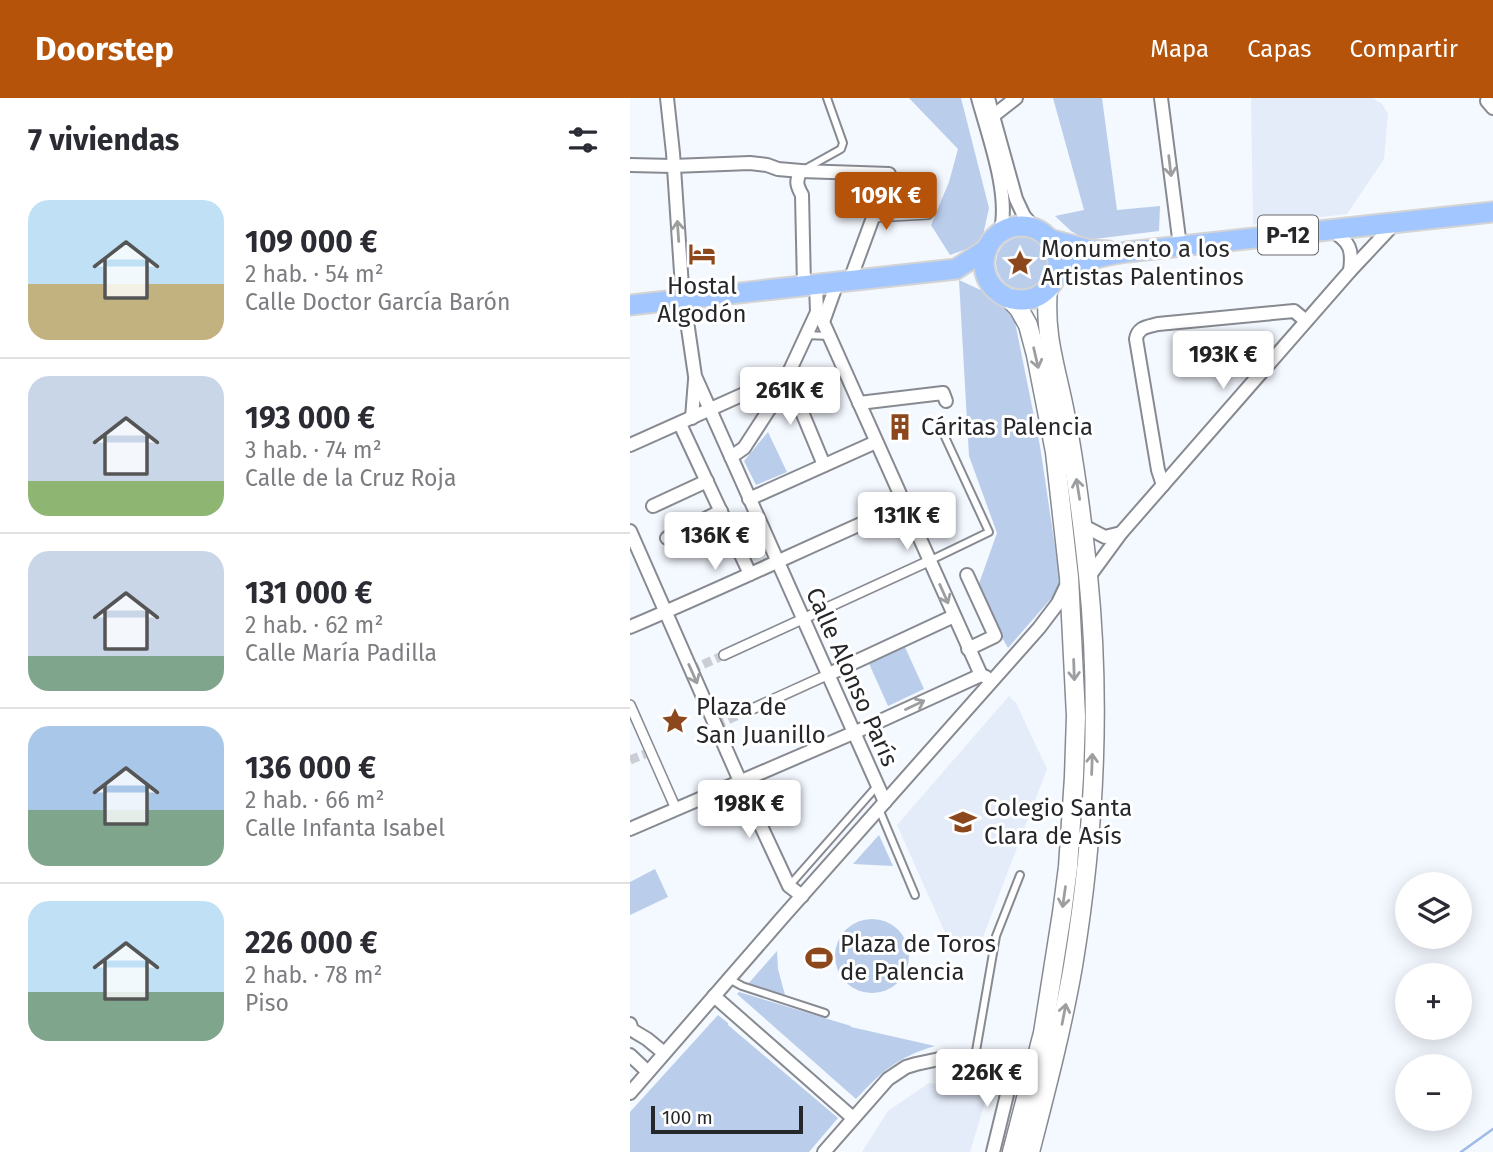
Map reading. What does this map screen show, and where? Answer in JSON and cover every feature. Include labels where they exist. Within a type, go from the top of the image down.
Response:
[{"type":"highway","name":"P-12","points":[[1127,252],[1493,210]]},
{"type":"highway","points":[[990,283],[985,266],[987,249],[1000,233],[1017,226],[1090,250],[1127,252]]},
{"type":"highway","points":[[1042,234],[1058,256],[1058,266],[1052,282]]},
{"type":"highway","points":[[956,269],[987,249]]},
{"type":"highway","points":[[630,305],[956,269],[980,277],[1008,297],[1030,299],[1040,295],[1075,264],[1127,252]]},
{"type":"main road","points":[[1030,1152],[1060,1032],[1073,965],[1089,834],[1094,707],[1088,578],[1082,525],[1064,407],[1049,342],[1047,318],[1052,282]]},
{"type":"main road","points":[[1008,297],[1028,325],[1055,452],[1069,577],[1076,716],[1068,867],[1043,1033],[1012,1152]]},
{"type":"street","name":"Calle Alonso París","points":[[667,98],[684,299],[695,376],[878,785],[882,806]]},
{"type":"street","points":[[978,98],[1003,201],[1000,233]]},
{"type":"street","points":[[988,98],[1016,200],[1024,216],[1042,234]]},
{"type":"street","points":[[993,116],[1016,98]]},
{"type":"street","points":[[1161,98],[1180,246]]},
{"type":"street","points":[[630,165],[750,163],[801,171],[889,174],[874,217],[823,322],[968,649],[987,677]]},
{"type":"street","points":[[731,457],[744,447],[770,408],[817,312],[810,285],[802,195],[797,186],[778,169]]},
{"type":"street","points":[[797,186],[797,177],[801,171]]},
{"type":"street","points":[[874,217],[928,214]]},
{"type":"street","points":[[1088,578],[1121,533],[1395,223]]},
{"type":"street","points":[[1362,227],[1366,232],[1367,253]]},
{"type":"street","points":[[1331,230],[1351,248],[1350,271]]},
{"type":"street","points":[[1163,485],[1158,470],[1136,340],[1141,328],[1294,311],[1306,321]]},
{"type":"street","name":"Calle Alonso París","points":[[686,421],[695,376]]},
{"type":"street","points":[[787,376],[824,465]]},
{"type":"street","points":[[630,445],[744,394],[752,393],[770,408]]},
{"type":"street","points":[[859,403],[943,393],[946,401]]},
{"type":"street","points":[[686,421],[707,481],[750,573]]},
{"type":"street","points":[[749,499],[876,442]]},
{"type":"street","points":[[653,506],[707,481]]},
{"type":"street","points":[[630,627],[904,505]]},
{"type":"street","points":[[667,538],[721,511]]},
{"type":"street","points":[[1082,525],[1105,537],[1121,533]]},
{"type":"street","points":[[630,531],[789,886],[802,896]]},
{"type":"street","points":[[724,655],[929,561]]},
{"type":"street","points":[[968,575],[995,636],[968,649]]},
{"type":"street","points":[[634,1088],[882,806],[987,677],[1046,620],[1065,592],[1069,577]]},
{"type":"street","points":[[750,709],[954,616]]},
{"type":"street","points":[[1046,620],[1056,617],[1067,621],[1072,628]]},
{"type":"street","points":[[630,830],[853,732],[987,677]]},
{"type":"street","points":[[630,705],[648,752],[676,809]]},
{"type":"street","points":[[786,914],[786,891],[789,886]]},
{"type":"street","points":[[714,996],[853,1118]]},
{"type":"street","points":[[631,1029],[664,1053]]},
{"type":"street","points":[[633,1058],[648,1072]]},
{"type":"street","points":[[633,1058],[634,1088]]},
{"type":"street","points":[[824,1152],[888,1079],[906,1067],[926,1060],[944,1058],[1031,1078]]},
{"type":"street","points":[[993,1152],[1012,1073]]},
{"type":"lane","points":[[801,171],[841,149],[843,143],[827,98]]},
{"type":"lane","points":[[806,335],[829,336]]},
{"type":"lane","points":[[929,561],[989,532],[939,424]]},
{"type":"lane","points":[[789,886],[878,785]]},
{"type":"lane","points":[[882,806],[915,895]]},
{"type":"lane","points":[[976,1065],[976,1051],[996,936],[1020,876]]},
{"type":"lane","points":[[729,979],[742,986],[825,1013]]},
{"type":"shaded area","points":[[909,98],[961,98],[989,208],[981,244],[950,255],[931,225],[949,182],[958,149]]},
{"type":"shaded area","points":[[1053,98],[1102,98],[1117,210],[1160,206],[1159,231],[1086,240],[1055,216],[1084,210]]},
{"type":"shaded area","points":[[1251,98],[1373,98],[1382,104],[1388,114],[1384,159],[1347,214],[1253,225]]},
{"type":"shaded area","points":[[1022,237],[1032,239],[1040,245],[1046,253],[1046,273],[1040,281],[1032,287],[1022,289],[1012,287],[1004,281],[998,273],[996,263],[998,253],[1004,245],[1012,239]]},
{"type":"shaded area","points":[[959,280],[998,298],[1015,322],[1040,446],[1061,587],[1008,648],[976,592],[997,533],[969,456]]},
{"type":"shaded area","points":[[768,432],[787,472],[756,485],[744,461]]},
{"type":"shaded area","points":[[904,645],[924,689],[888,706],[867,659]]},
{"type":"shaded area","name":"Colegio Santa Clara de Asís","points":[[1009,696],[1016,703],[1047,769],[977,953],[963,949],[959,943],[951,946],[897,825]]},
{"type":"shaded area","points":[[879,835],[893,866],[853,864]]},
{"type":"shaded area","points":[[655,869],[668,897],[630,915],[630,882]]},
{"type":"shaded area","points":[[865,919],[879,919],[893,925],[903,935],[909,956],[903,977],[893,987],[879,993],[865,993],[851,987],[841,977],[835,963],[835,949],[841,935],[851,925]]},
{"type":"shaded area","points":[[777,951],[778,969],[785,995],[748,984]]},
{"type":"shaded area","points":[[739,992],[851,1027],[935,1046],[891,1066],[856,1099],[737,994]]},
{"type":"shaded area","points":[[718,1015],[838,1118],[809,1152],[630,1152],[630,1112]]},
{"type":"shaded area","points":[[929,1083],[988,1092],[970,1152],[862,1152],[888,1111]]},
{"type":"waterway","points":[[1461,1152],[1493,1129]]},
{"type":"tunnel","points":[[691,670],[724,655]]},
{"type":"tunnel","points":[[716,725],[750,710]]},
{"type":"tunnel","points":[[630,760],[645,754]]},
{"type":"place","name":"Hostal Algodón","points":[[702,254]]},
{"type":"place","name":"Monumento a los Artistas Palentinos","points":[[1020,263]]},
{"type":"place","name":"Cáritas Palencia","points":[[900,427]]},
{"type":"place","name":"Plaza de San Juanillo","points":[[675,721]]},
{"type":"place","name":"Colegio Santa Clara de Asís","points":[[963,822]]},
{"type":"place","name":"Plaza de Toros de Palencia","points":[[819,958]]}]
